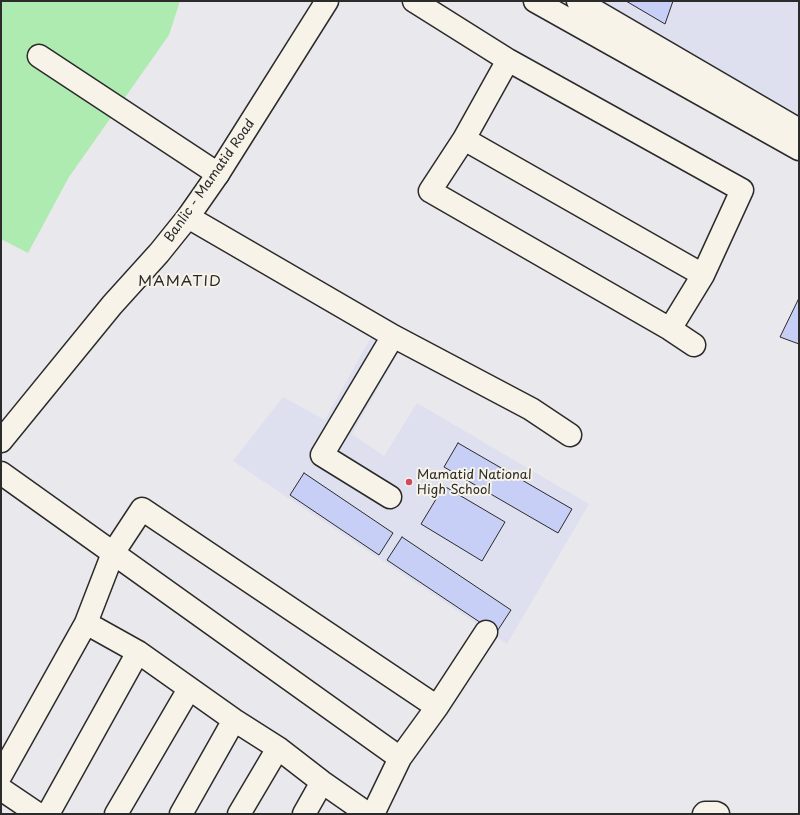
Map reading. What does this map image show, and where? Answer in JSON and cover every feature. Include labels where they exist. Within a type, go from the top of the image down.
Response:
[{"type":"street","name":"Banlic - Mamatid Road","points":[[1,441],[112,305],[159,253],[188,217],[218,174],[327,1]]},
{"type":"street","points":[[414,1],[508,60],[742,190],[703,275],[670,329]]},
{"type":"street","points":[[535,1],[799,149]]},
{"type":"street","points":[[578,1],[799,130]]},
{"type":"street","points":[[39,56],[218,174]]},
{"type":"street","points":[[508,60],[464,139],[430,192],[670,329],[694,345]]},
{"type":"street","points":[[464,139],[703,275]]},
{"type":"street","points":[[188,217],[393,336],[531,409],[570,435]]},
{"type":"street","points":[[390,497],[322,455],[393,336]]},
{"type":"street","points":[[1,472],[400,758]]},
{"type":"street","points":[[1,775],[86,623],[113,553],[142,509],[437,707]]},
{"type":"street","points":[[86,623],[138,652],[234,720],[278,748],[322,782],[368,814]]},
{"type":"street","points":[[373,814],[400,758],[437,707],[486,632]]},
{"type":"street","points":[[48,814],[138,652]]},
{"type":"street","points":[[116,814],[189,689]]},
{"type":"street","points":[[181,814],[234,720]]},
{"type":"street","points":[[239,814],[278,748]]},
{"type":"street","points":[[304,814],[322,782]]},
{"type":"street","points":[[1,789],[38,814]]},
{"type":"street","points":[[704,814],[718,814]]},
{"type":"shaded area","points":[[553,1],[799,1],[799,143]]},
{"type":"shaded area","name":"Mamatid National High School","points":[[375,330],[402,346],[352,434],[384,456],[417,403],[589,504],[507,644],[233,461],[283,397],[325,420]]},
{"type":"green space","points":[[1,1],[180,1],[169,35],[69,177],[28,253],[1,239]]},
{"type":"building","points":[[626,1],[673,1],[665,24]]},
{"type":"building","points":[[799,298],[799,344],[780,337]]},
{"type":"building","points":[[458,443],[572,509],[558,533],[444,467]]},
{"type":"building","points":[[304,473],[393,533],[379,555],[290,495]]},
{"type":"building","points":[[444,486],[505,522],[482,561],[421,524]]},
{"type":"building","points":[[402,537],[511,610],[496,633],[387,560]]},
{"type":"place","name":"Mamatid National High School","points":[[409,482]]},
{"type":"district","name":"MAMATID","points":[[180,282]]}]
